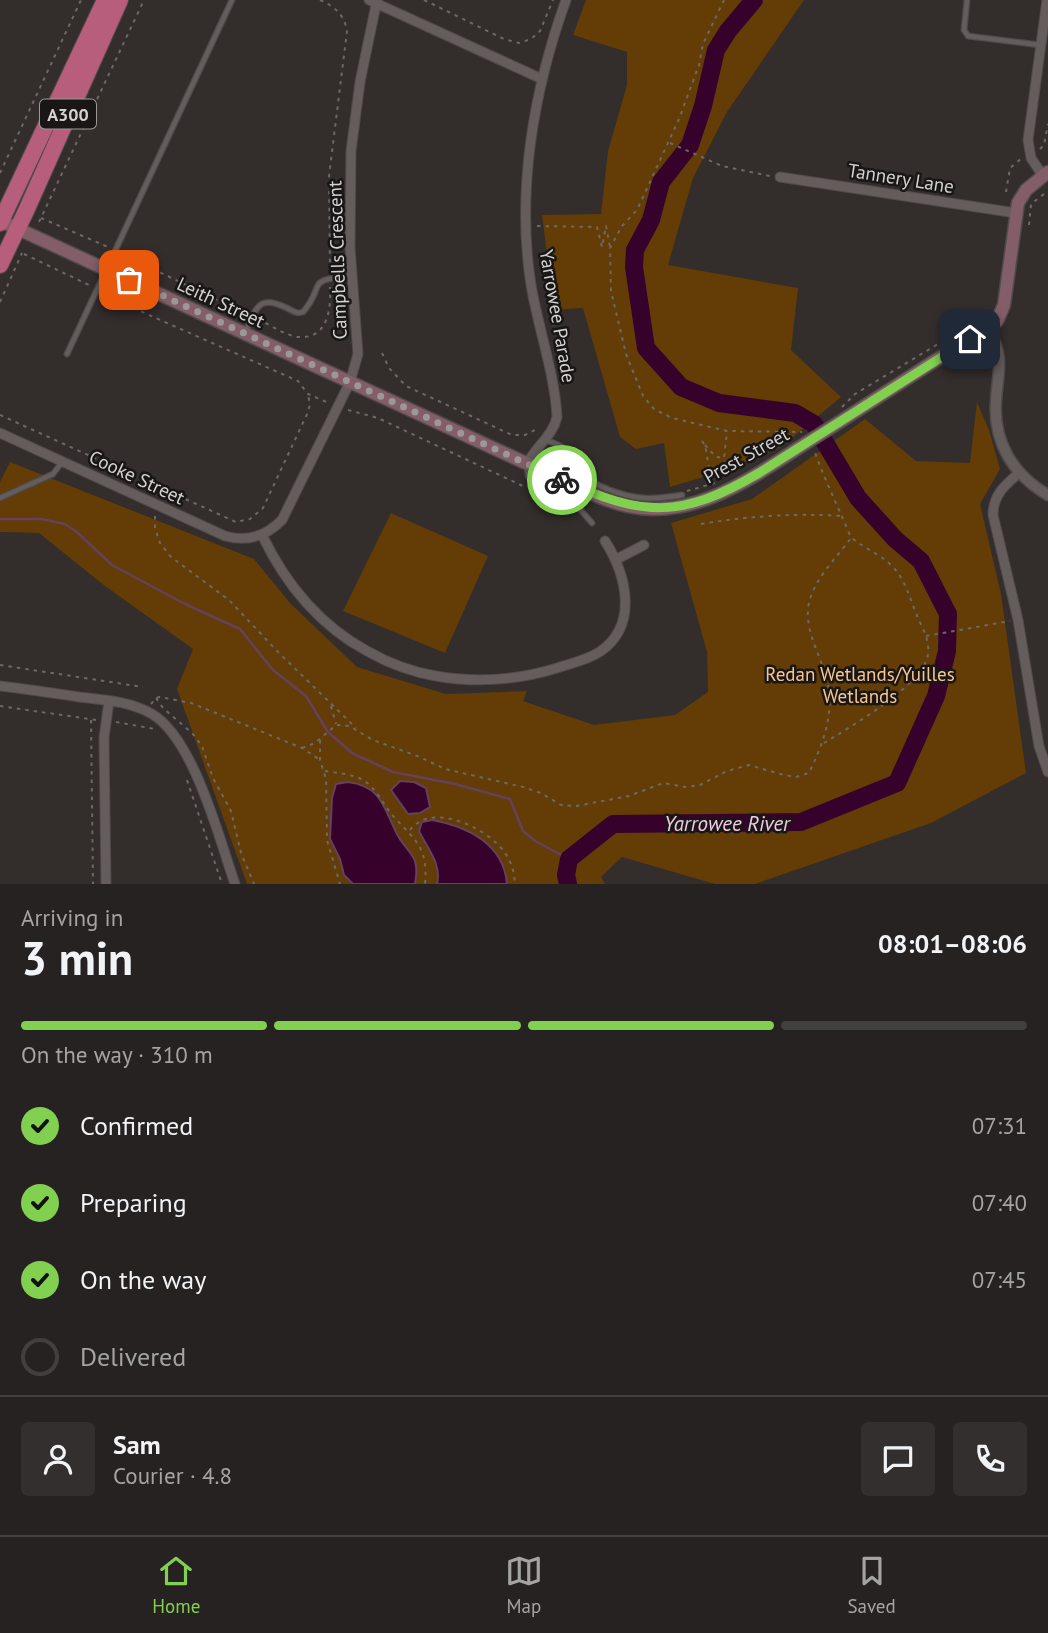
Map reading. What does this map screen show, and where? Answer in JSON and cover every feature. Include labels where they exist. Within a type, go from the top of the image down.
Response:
[{"type":"highway","name":"A300","points":[[0,221],[105,0]]},
{"type":"highway","name":"A300","points":[[0,265],[120,0]]},
{"type":"main road","points":[[988,328],[997,321],[1003,309],[1016,213],[1022,195],[1045,174]]},
{"type":"main road","name":"Leith Street","points":[[0,221],[350,382]]},
{"type":"main road","name":"Prest Street","points":[[350,382],[610,501],[633,507],[665,508],[692,504],[727,491],[988,328]]},
{"type":"street","name":"Yarrowee Parade","points":[[527,464],[555,424],[556,408],[531,284],[527,191],[532,134],[542,79],[566,0]]},
{"type":"street","points":[[1045,174],[1029,155],[1028,134],[1047,0]]},
{"type":"street","points":[[374,1],[542,79]]},
{"type":"street","name":"Campbells Crescent","points":[[262,535],[286,514],[350,382],[358,354],[349,201],[351,151],[374,1]]},
{"type":"street","name":"Tannery Lane","points":[[780,177],[1016,213]]},
{"type":"street","points":[[988,328],[999,352],[995,411],[997,428],[1007,455],[1018,472],[1048,495]]},
{"type":"street","name":"Cooke Street","points":[[0,433],[225,536],[242,539],[262,535]]},
{"type":"street","points":[[1018,472],[999,492],[993,511],[1018,620],[1039,746],[1048,772]]},
{"type":"street","points":[[262,535],[272,556],[300,595],[342,635],[365,650],[402,667],[437,676],[491,680],[530,675],[577,662],[602,650],[618,631],[626,608],[624,584],[617,559],[605,541]]},
{"type":"street","points":[[617,559],[644,545]]},
{"type":"street","points":[[0,686],[109,701],[146,711],[192,765],[235,884]]},
{"type":"street","points":[[106,884],[104,738],[109,701]]},
{"type":"lane","points":[[67,354],[232,0]]},
{"type":"lane","points":[[967,0],[964,30],[968,36],[1041,45]]},
{"type":"lane","points":[[245,334],[258,306],[264,301],[272,301],[298,313],[303,312],[320,282],[330,277],[352,276]]},
{"type":"lane","points":[[544,440],[565,447],[591,481],[624,496],[652,499],[682,495]]},
{"type":"lane","points":[[0,498],[53,474],[63,461]]},
{"type":"lane","points":[[527,464],[528,477],[533,483],[577,506],[592,523]]},
{"type":"path","points":[[0,173],[81,0]]},
{"type":"path","points":[[144,0],[40,219],[115,250],[293,335],[305,336],[323,327],[330,314],[329,176],[347,36],[342,15],[334,7],[320,0]]},
{"type":"path","points":[[424,0],[504,39],[519,43],[534,37],[540,31],[553,0]]},
{"type":"path","points":[[610,248],[622,226],[637,210],[669,142],[691,91],[703,44],[724,0]]},
{"type":"path","points":[[1006,192],[1010,168],[1016,161],[1043,146],[1047,139],[1048,124]]},
{"type":"path","points":[[669,142],[722,166],[746,173],[780,177]]},
{"type":"path","points":[[1043,146],[1048,151]]},
{"type":"path","points":[[1029,225],[1031,204],[1048,191]]},
{"type":"path","points":[[527,226],[597,227],[601,247],[606,226],[610,248],[611,291],[626,354],[643,396],[654,409],[672,418],[727,431],[740,433],[759,430],[808,441],[828,488],[844,516],[851,538],[878,554],[893,567],[908,588],[926,636],[928,657],[921,670],[908,685],[822,744]]},
{"type":"path","points":[[0,302],[28,247]]},
{"type":"path","points":[[0,415],[236,522],[250,519],[263,508],[310,404],[298,381],[122,303],[18,251]]},
{"type":"path","points":[[551,314],[565,382]]},
{"type":"path","points":[[838,412],[855,394],[951,336]]},
{"type":"path","points":[[382,353],[389,368],[406,386],[512,435],[525,435],[535,430],[544,440]]},
{"type":"path","points":[[307,394],[338,407],[378,418],[529,489]]},
{"type":"path","points":[[702,441],[716,457],[724,458],[727,431]]},
{"type":"path","points":[[705,444],[709,468],[708,485]]},
{"type":"path","points":[[155,505],[155,528],[160,543],[171,557],[229,600],[284,659],[359,732]]},
{"type":"path","points":[[701,524],[752,516],[844,516]]},
{"type":"path","points":[[302,748],[320,739],[336,725],[349,726],[373,740],[445,769],[523,787],[541,793],[561,805],[576,806],[629,796],[663,783],[685,787],[700,785],[727,771],[749,765],[796,777],[809,773],[822,744],[830,716],[828,689],[810,635],[810,598],[816,584],[851,538]]},
{"type":"path","points":[[926,636],[1018,620]]},
{"type":"path","points":[[0,665],[143,687]]},
{"type":"path","points":[[146,711],[156,698],[166,697],[191,703],[302,748],[320,760]]},
{"type":"path","points":[[156,698],[202,746],[213,778],[231,811],[241,853],[254,884]]},
{"type":"path","points":[[329,702],[335,714],[336,725]]},
{"type":"path","points":[[0,706],[101,721]]},
{"type":"path","points":[[91,720],[93,884]]},
{"type":"path","points":[[112,720],[120,724],[163,728]]},
{"type":"path","points":[[320,739],[320,760],[325,771],[327,840],[340,884]]},
{"type":"path","points":[[325,771],[360,779],[382,798],[394,817],[409,831],[425,858],[425,884]]},
{"type":"path","points":[[188,781],[222,884]]},
{"type":"path","points":[[409,831],[415,823],[441,815],[477,830],[503,850],[513,868],[515,884]]},
{"type":"green space","points":[[586,0],[804,0],[727,112],[693,178],[668,265],[798,288],[791,350],[841,397],[781,447],[734,468],[670,487],[664,443],[636,449],[620,437],[583,308],[554,310],[542,215],[601,214],[608,151],[627,85],[627,52],[573,35]]},
{"type":"green space","name":"Redan Wetlands/Yuilles Wetlands","points":[[977,402],[989,430],[1000,469],[980,504],[1001,594],[1026,773],[931,823],[755,884],[715,884],[622,857],[601,877],[605,884],[247,884],[177,689],[193,649],[105,586],[39,533],[0,532],[0,482],[10,462],[254,559],[290,603],[357,667],[446,694],[527,691],[523,701],[594,725],[675,715],[708,692],[707,652],[671,523],[752,499],[865,419],[916,461],[970,463]]},
{"type":"green space","points":[[391,513],[488,556],[445,653],[343,611]]},
{"type":"shaded area","points":[[400,781],[414,782],[426,788],[430,807],[420,813],[408,814],[391,790]]},
{"type":"shaded area","points":[[348,782],[367,788],[379,798],[399,838],[414,859],[415,884],[353,884],[344,875],[330,839],[332,798],[336,784]]},
{"type":"shaded area","points":[[432,820],[458,827],[481,839],[499,858],[507,884],[437,884],[436,863],[419,831],[422,822]]},
{"type":"waterway","name":"Yarrowee River","points":[[568,884],[566,875],[569,859],[613,824],[801,822],[897,783],[936,696],[947,651],[948,614],[921,561],[895,539],[858,498],[814,424],[795,413],[719,403],[681,387],[646,348],[634,267],[635,250],[651,220],[661,182],[690,145],[703,106],[716,50],[754,0]]},
{"type":"waterway","points":[[0,519],[41,519],[65,524],[112,565],[185,604],[240,629],[273,670],[306,696],[328,732],[352,753],[393,772],[455,784],[510,799],[523,831],[535,841],[569,859]]},
{"type":"way so far","points":[[129,280],[562,480]]},
{"type":"route","points":[[562,480],[597,496],[633,507],[665,508],[702,501],[759,473],[970,339]]}]
